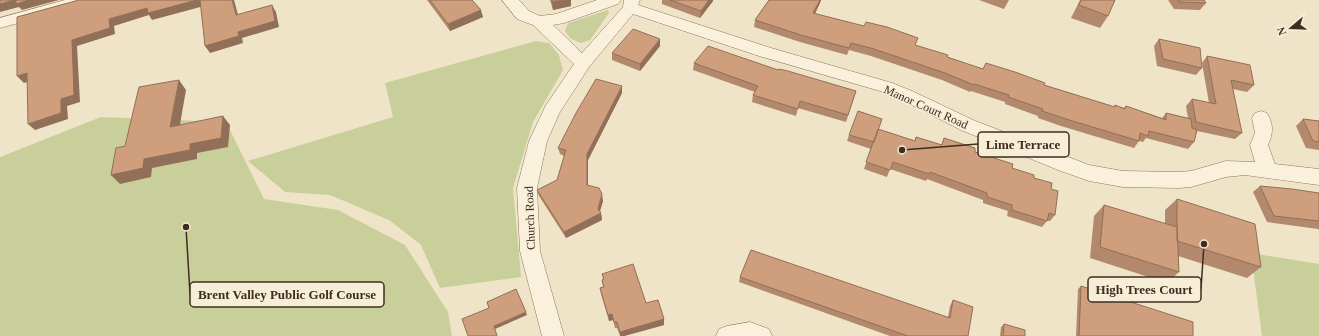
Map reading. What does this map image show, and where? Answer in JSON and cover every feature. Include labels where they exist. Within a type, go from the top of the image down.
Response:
[{"type":"street","points":[[0,23],[84,0]]},
{"type":"street","points":[[510,0],[523,14],[539,21],[583,63]]},
{"type":"street","points":[[539,21],[558,18],[613,0]]},
{"type":"street","name":"Church Road","points":[[553,336],[530,251],[527,188],[538,141],[552,110],[583,63],[631,4]]},
{"type":"street","name":"Manor Court Road","points":[[631,4],[764,52],[886,87],[906,95],[967,125],[1065,165],[1089,173],[1123,179],[1179,180],[1191,179],[1234,168],[1267,169],[1319,177]]},
{"type":"street","points":[[1261,118],[1264,133],[1259,145],[1267,169]]},
{"type":"street","points":[[727,336],[750,332],[761,336]]},
{"type":"green space","points":[[608,10],[609,13],[590,40],[581,43],[571,39],[565,31],[568,23]]},
{"type":"green space","points":[[536,41],[549,43],[559,55],[563,70],[533,122],[513,188],[521,277],[440,288],[421,245],[389,220],[330,195],[285,192],[248,161],[393,117],[385,83]]},
{"type":"green space","points":[[101,117],[226,122],[264,199],[338,210],[405,245],[448,312],[452,336],[0,336],[0,157]]},
{"type":"green space","points":[[1251,253],[1319,264],[1319,336],[1262,336]]},
{"type":"building","points":[[0,0],[14,0],[0,4]]},
{"type":"building","points":[[16,0],[30,0],[16,4]]},
{"type":"building","points":[[79,0],[197,0],[148,13],[147,8],[109,19],[110,28],[72,40],[74,95],[61,99],[61,113],[28,124],[27,73],[17,76],[17,17]]},
{"type":"building","points":[[200,0],[232,0],[236,15],[272,5],[275,21],[238,32],[239,36],[205,46]]},
{"type":"building","points":[[430,0],[472,0],[481,10],[448,24]]},
{"type":"building","points":[[552,0],[566,0],[552,2]]},
{"type":"building","points":[[670,0],[709,0],[701,11]]},
{"type":"building","points":[[769,0],[820,0],[813,13],[864,26],[866,22],[887,27],[918,38],[915,45],[948,55],[947,57],[983,69],[986,63],[1045,83],[1044,85],[1115,107],[1115,105],[1125,109],[1126,106],[1166,120],[1166,113],[1191,119],[1192,128],[1197,130],[1194,142],[1149,131],[1148,136],[1140,133],[1139,141],[1042,111],[1043,109],[1008,97],[1009,95],[974,85],[945,73],[874,49],[851,43],[849,48],[801,35],[755,20]]},
{"type":"building","points":[[1081,0],[1115,0],[1108,16],[1079,5]]},
{"type":"building","points":[[1178,0],[1204,0],[1206,3],[1179,2]]},
{"type":"building","points":[[633,29],[660,39],[640,64],[612,53]]},
{"type":"building","points":[[1159,39],[1200,48],[1202,68],[1163,59]]},
{"type":"building","points":[[708,46],[778,70],[788,71],[856,91],[848,115],[800,101],[798,109],[753,95],[758,86],[694,63]]},
{"type":"building","points":[[1207,56],[1250,65],[1254,85],[1231,80],[1242,133],[1196,122],[1192,99],[1216,104]]},
{"type":"building","points":[[596,79],[622,86],[587,154],[587,185],[599,188],[602,194],[598,209],[601,213],[564,232],[537,190],[557,180],[566,150],[558,148]]},
{"type":"building","points":[[179,80],[170,127],[223,116],[221,138],[190,144],[190,150],[144,159],[143,168],[111,175],[116,148],[125,146],[139,87]]},
{"type":"building","points":[[858,111],[882,119],[874,142],[849,135]]},
{"type":"building","points":[[1303,119],[1319,121],[1319,142],[1313,141]]},
{"type":"building","points":[[878,129],[915,141],[916,137],[942,145],[944,138],[975,148],[975,152],[1013,164],[1012,168],[1034,175],[1034,178],[1052,183],[1051,189],[1058,191],[1055,215],[1049,213],[1047,221],[1012,210],[1012,205],[987,197],[987,193],[930,172],[929,174],[893,162],[890,170],[866,162]]},
{"type":"building","points":[[1260,186],[1319,193],[1319,221],[1274,216]]},
{"type":"building","points":[[1177,199],[1255,224],[1261,267],[1177,241]]},
{"type":"building","points":[[1104,205],[1177,227],[1179,272],[1100,247]]},
{"type":"building","points":[[751,250],[950,318],[953,300],[973,307],[968,336],[908,336],[740,277]]},
{"type":"building","points":[[633,264],[646,303],[658,300],[664,319],[620,332],[617,322],[614,322],[612,314],[608,315],[600,288],[604,287],[602,280],[604,279],[602,274]]},
{"type":"building","points":[[1081,286],[1193,322],[1193,336],[1079,336]]},
{"type":"building","points":[[516,289],[526,312],[494,326],[497,336],[468,336],[462,319],[489,308],[487,302]]},
{"type":"building","points":[[1004,324],[1025,330],[1025,336],[1003,336]]},
{"type":"place","name":"Lime Terrace","points":[[902,150]]},
{"type":"place","name":"Brent Valley Public Golf Course","points":[[186,227]]},
{"type":"place","name":"High Trees Court","points":[[1204,244]]}]
